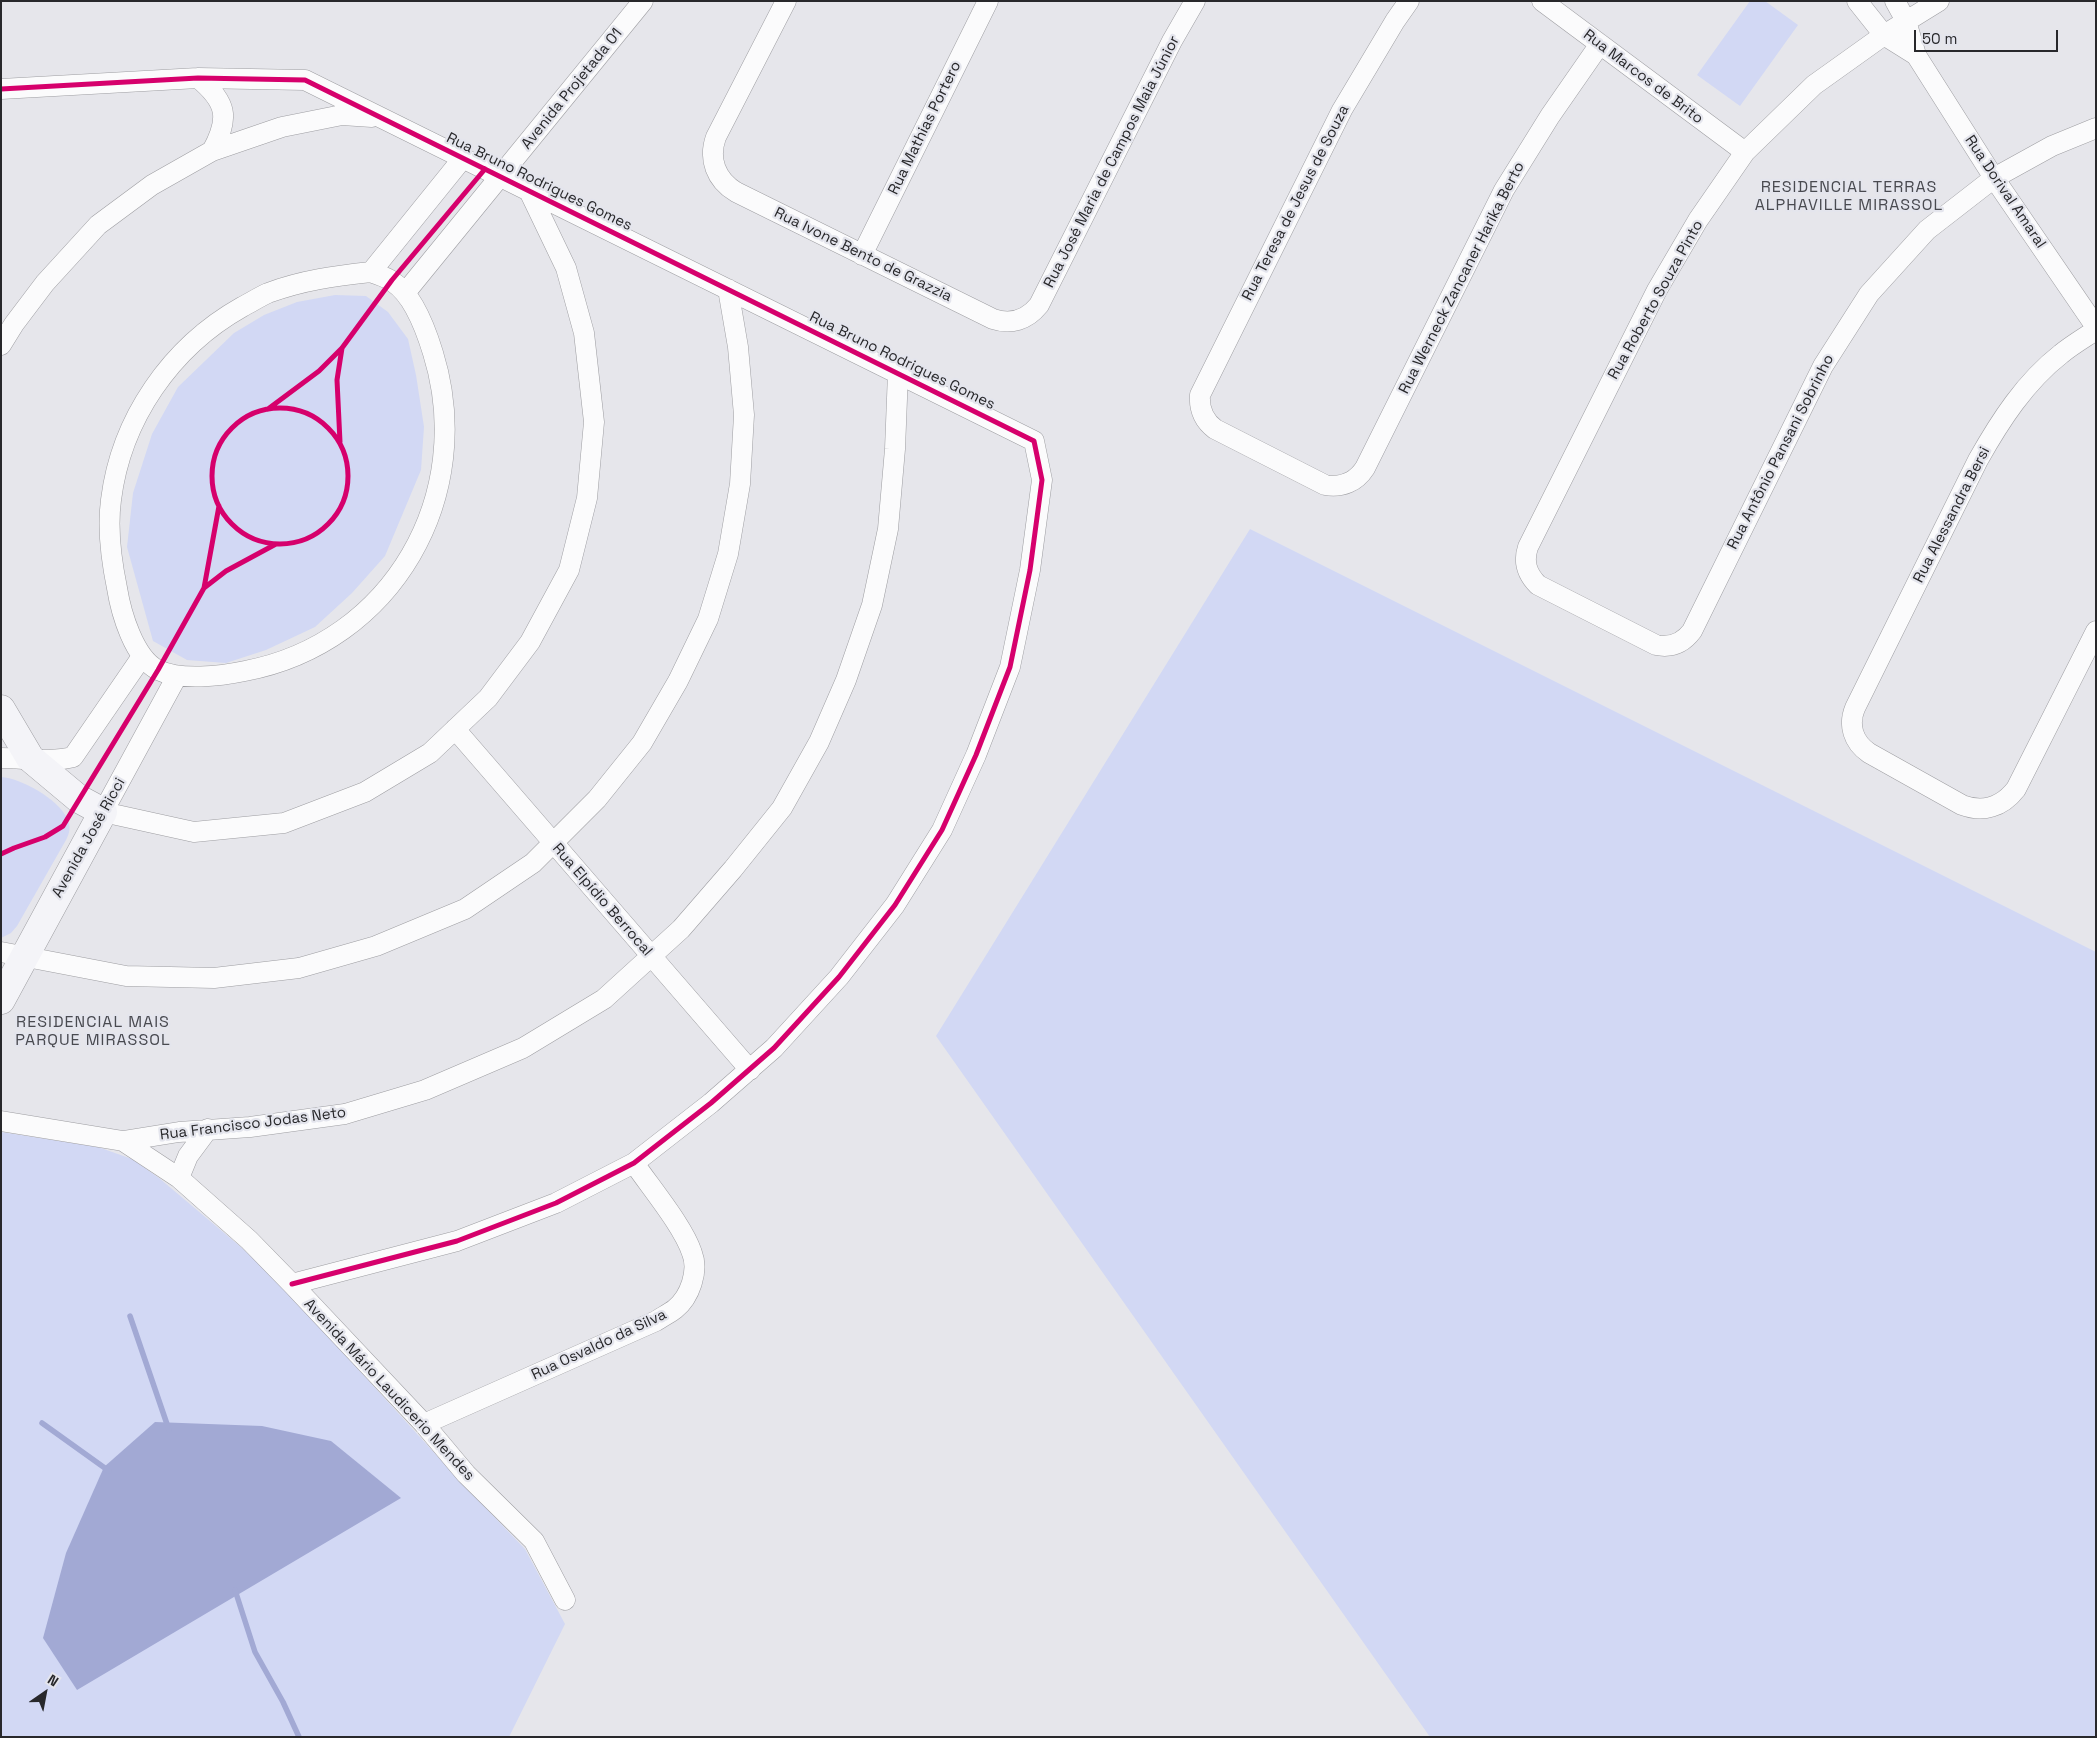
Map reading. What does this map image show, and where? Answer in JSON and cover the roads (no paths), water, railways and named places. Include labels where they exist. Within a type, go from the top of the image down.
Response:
[{"type":"street","name":"Avenida Projetada 01","points":[[501,177],[643,1]]},
{"type":"street","name":"Rua Ivone Bento de Grazzia","points":[[786,1],[716,137],[712,151],[714,165],[720,178],[730,188],[993,319],[1006,322],[1025,318]]},
{"type":"street","name":"Rua Mathias Portero","points":[[862,255],[988,1]]},
{"type":"street","name":"Rua José Maria de Campos Maia Júnior","points":[[1025,318],[1035,310],[1042,300],[1172,41],[1195,1]]},
{"type":"street","name":"Rua Teresa de Jesus de Souza","points":[[1342,485],[1320,484],[1215,428],[1206,421],[1201,411],[1199,400],[1201,390],[1342,110],[1409,1]]},
{"type":"street","name":"Rua Marcos de Brito","points":[[1542,1],[1745,152]]},
{"type":"street","points":[[1858,1],[1884,35],[1916,55]]},
{"type":"street","points":[[1895,1],[1906,21],[1916,55]]},
{"type":"street","name":"Rua Roberto Souza Pinto","points":[[1672,645],[1662,646],[1652,643],[1542,588],[1531,577],[1526,568],[1528,547],[1657,290],[1698,220],[1745,152],[1814,85],[1884,35],[1939,1]]},
{"type":"street","name":"Rua Werneck Zancaner Harika Berto","points":[[1342,485],[1358,477],[1365,468],[1504,190],[1550,116],[1600,44]]},
{"type":"street","name":"Rua Dorival Amaral","points":[[1916,55],[1994,178],[2096,328]]},
{"type":"street","name":"Rua Bruno Rodrigues Gomes","points":[[1,89],[198,78],[305,80],[1034,441],[1042,480],[1030,570],[1010,667],[976,755],[942,830],[895,905],[839,978],[774,1048],[750,1070]]},
{"type":"street","points":[[198,78],[214,91],[223,111],[222,132],[212,151]]},
{"type":"street","points":[[1,345],[7,326],[98,225],[152,185],[212,151],[282,127],[342,115],[381,118]]},
{"type":"street","name":"Rua Antônio Pansani Sobrinho","points":[[1672,645],[1686,639],[1692,631],[1823,366],[1869,294],[1927,230],[1994,178],[2052,146],[2096,128]]},
{"type":"street","points":[[372,272],[463,158]]},
{"type":"street","points":[[405,293],[501,177]]},
{"type":"street","points":[[1,709],[30,758],[80,799],[103,812],[194,832],[284,823],[365,792],[430,753],[488,698],[530,642],[569,570],[587,498],[594,422],[584,333],[566,268],[529,191]]},
{"type":"street","points":[[372,272],[392,280],[405,293],[427,334],[438,369],[446,424],[443,470],[431,514],[411,556],[384,593],[350,625],[311,650],[259,668],[223,675],[177,676],[158,670],[141,658],[120,608],[110,554],[111,500],[123,448],[146,399],[178,356],[219,320],[266,294],[318,278],[372,272]]},
{"type":"street","points":[[13,954],[126,976],[214,978],[299,968],[376,946],[465,909],[533,863],[597,799],[642,743],[678,681],[708,619],[728,554],[740,476],[744,414],[738,347],[728,290]]},
{"type":"street","name":"Rua Alessandra Bersi","points":[[2096,328],[2060,355],[2028,386],[2000,421],[1978,460],[1855,708],[1852,730],[1856,741],[1869,752],[1962,805],[1975,809],[2001,804],[2016,789],[2096,632]]},
{"type":"street","name":"Rua Francisco Jodas Neto","points":[[1,1121],[122,1142],[179,1132],[250,1127],[346,1114],[425,1090],[523,1048],[604,999],[681,929],[733,869],[782,808],[819,742],[846,680],[872,605],[888,529],[895,449],[898,373]]},
{"type":"street","points":[[1,758],[30,758],[58,761],[74,757],[141,658]]},
{"type":"street","name":"Avenida José Ricci","points":[[1,1000],[13,954],[103,812],[177,676]]},
{"type":"street","name":"Rua Elpídio Berrocal","points":[[455,729],[750,1070]]},
{"type":"street","points":[[292,1284],[457,1241],[556,1203],[634,1163],[750,1070]]},
{"type":"street","points":[[179,1178],[188,1156],[208,1129]]},
{"type":"street","name":"Avenida Mário Laudicerio Mendes","points":[[122,1142],[179,1178],[249,1240],[292,1284],[424,1424],[466,1474],[534,1541],[565,1600]]},
{"type":"street","name":"Rua Osvaldo da Silva","points":[[424,1424],[656,1321],[676,1308],[689,1292],[694,1255],[687,1239],[634,1163]]},
{"type":"waterway","points":[[130,1316],[169,1430]]},
{"type":"waterway","points":[[42,1423],[109,1471]]},
{"type":"waterway","points":[[235,1590],[255,1652],[283,1702],[299,1737]]},
{"type":"district","name":"RESIDENCIAL TERRAS ALPHAVILLE MIRASSOL","points":[[1849,197]]},
{"type":"district","name":"RESIDENCIAL MAIS PARQUE MIRASSOL","points":[[93,1032]]}]
